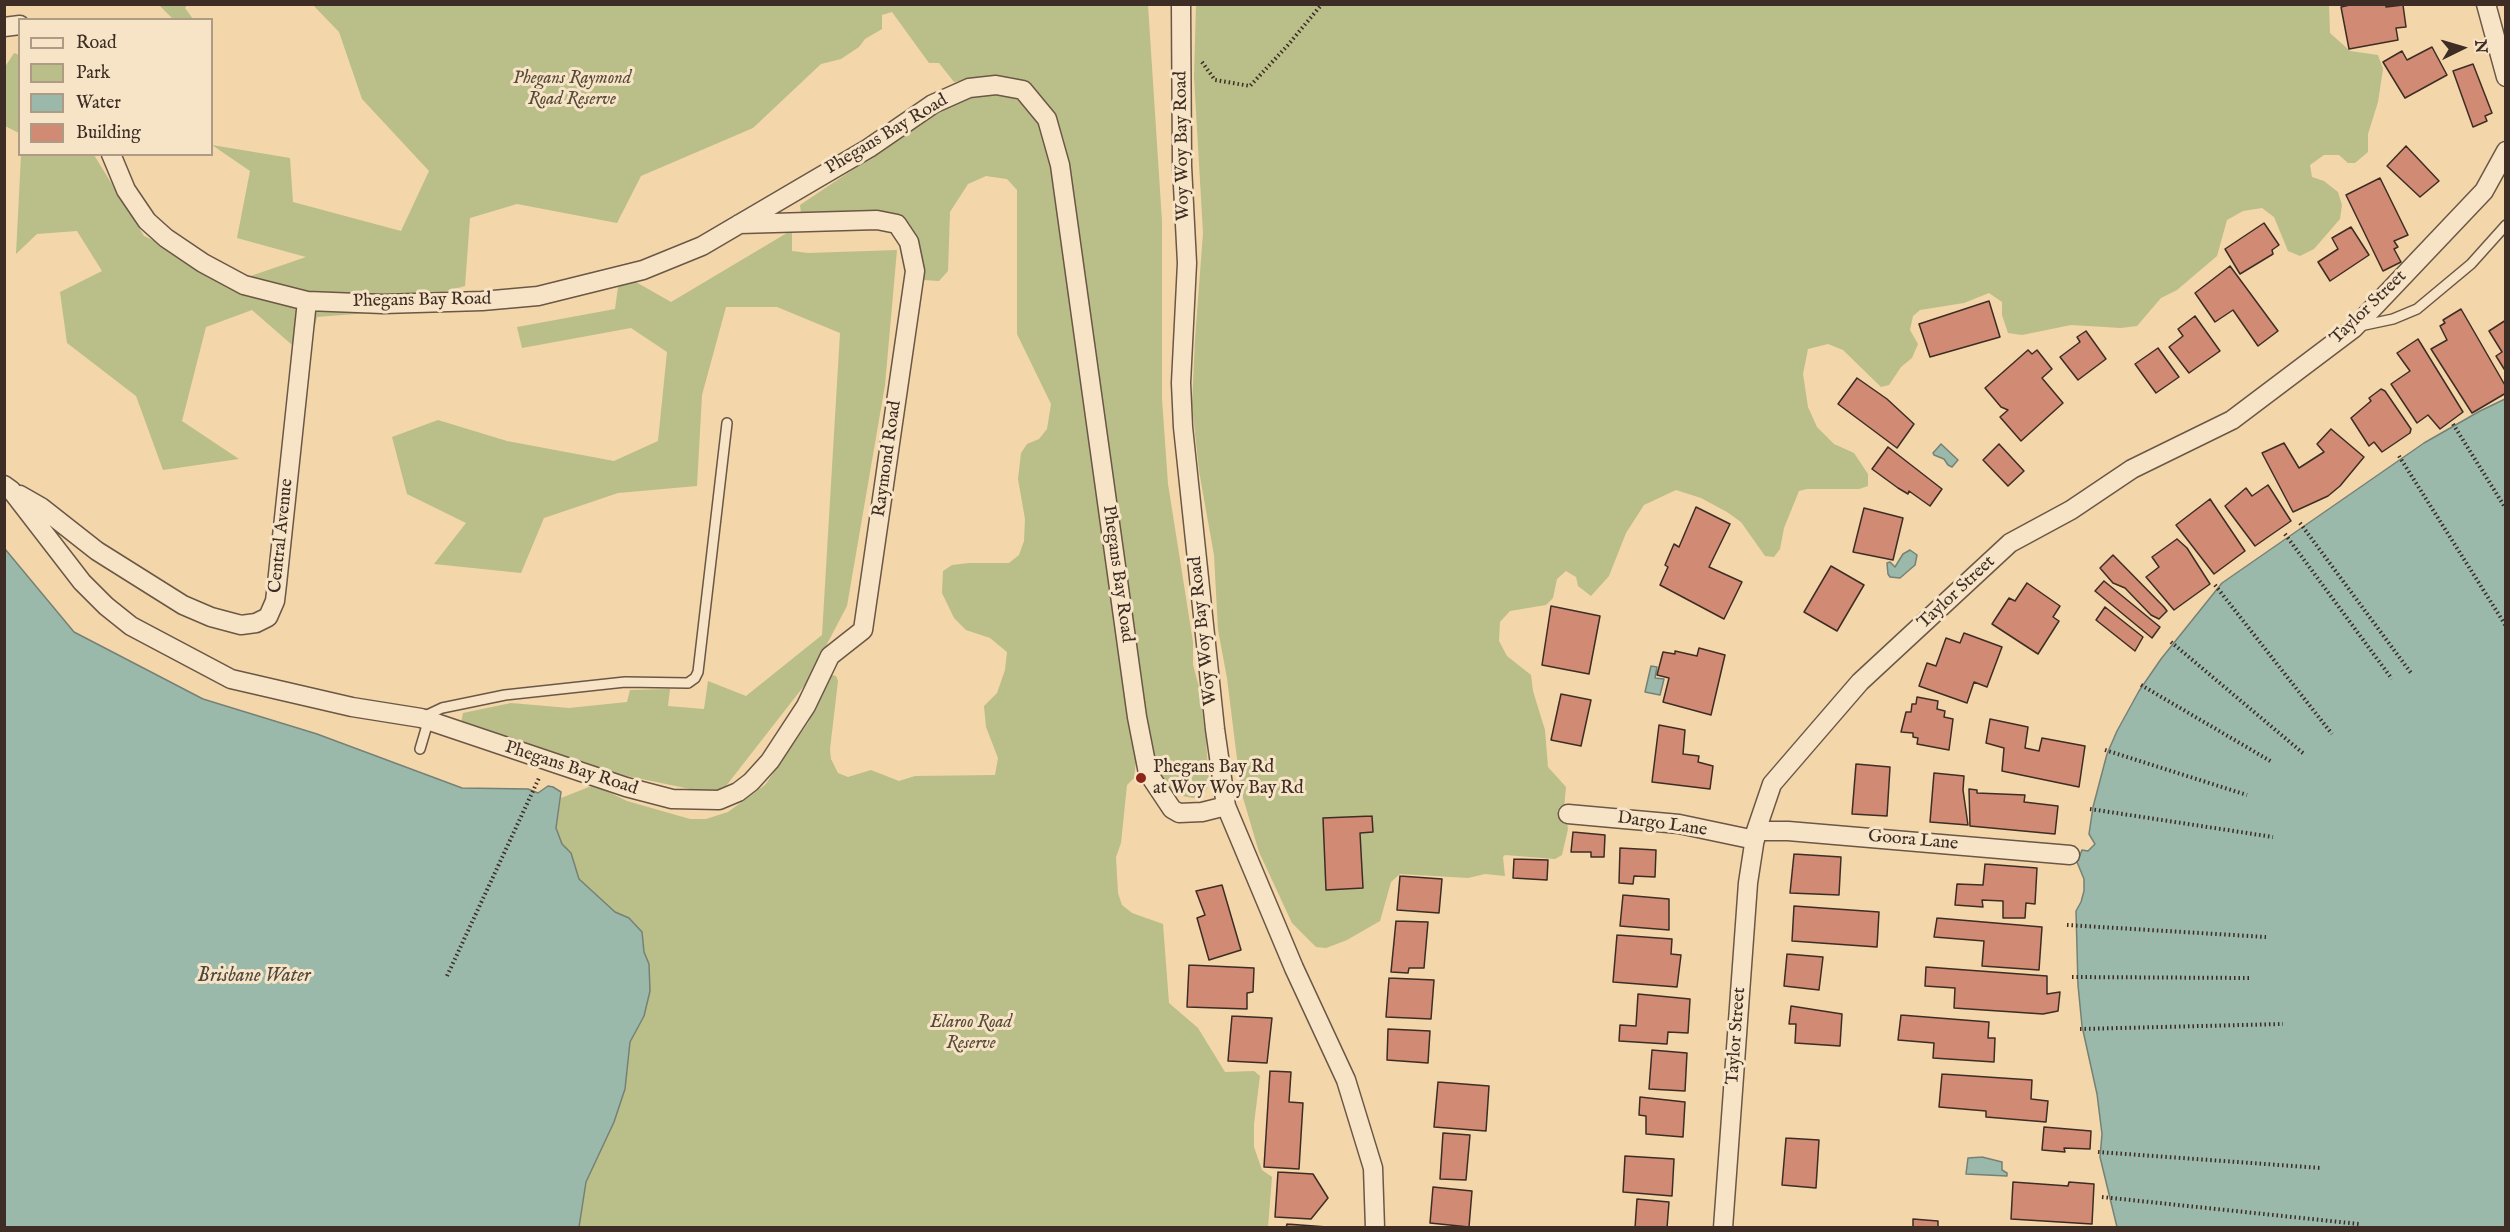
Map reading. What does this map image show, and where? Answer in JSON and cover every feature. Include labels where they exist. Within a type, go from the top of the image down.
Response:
[{"type":"street","name":"Woy Woy Bay Road","points":[[1181,4],[1182,166],[1187,263],[1181,383],[1183,427],[1215,729],[1226,806],[1280,935],[1346,1080],[1373,1168],[1375,1227]]},
{"type":"street","points":[[2486,4],[2505,77]]},
{"type":"street","name":"Phegans Bay Road","points":[[112,156],[126,190],[147,221],[166,238],[203,263],[244,285],[307,301],[383,304],[482,302],[538,296],[643,270],[702,246],[869,148],[933,104],[969,88],[996,85],[1023,90],[1047,119],[1060,165],[1137,717],[1148,773],[1172,809],[1179,813],[1202,812],[1226,806]]},
{"type":"street","name":"Taylor Street","points":[[1723,1227],[1748,883],[1756,836],[1772,783],[1860,682],[2010,543],[2071,510],[2132,469],[2232,420],[2354,328],[2484,191],[2505,151]]},
{"type":"street","name":"Raymond Road","points":[[719,800],[738,792],[751,782],[770,761],[806,706],[830,656],[863,630],[915,271],[909,242],[897,224],[877,220],[738,224]]},
{"type":"street","name":"Central Avenue","points":[[8,487],[41,507],[97,551],[183,605],[211,617],[241,625],[256,623],[268,617],[276,592],[307,301]]},
{"type":"street","name":"Phegans Bay Road","points":[[8,487],[82,582],[106,606],[131,626],[179,653],[241,681],[352,707],[425,720],[672,800],[719,800]]},
{"type":"street","name":"Dargo Lane","points":[[1568,814],[1679,824],[1756,836]]},
{"type":"street","name":"Goora Lane","points":[[1756,836],[1788,831],[2070,855]]},
{"type":"lane","points":[[2354,328],[2393,319],[2417,309],[2471,264],[2505,225]]},
{"type":"lane","points":[[420,749],[425,720],[442,708],[505,695],[625,682],[688,683],[695,678],[698,672],[727,423]]},
{"type":"path","points":[[1201,61],[1215,80],[1250,86],[1322,4]]},
{"type":"path","points":[[2453,424],[2505,509]]},
{"type":"path","points":[[2399,456],[2505,626]]},
{"type":"path","points":[[2300,523],[2411,673]]},
{"type":"path","points":[[2285,534],[2392,679]]},
{"type":"path","points":[[2215,585],[2332,734]]},
{"type":"path","points":[[2171,642],[2304,754]]},
{"type":"path","points":[[2141,685],[2272,762]]},
{"type":"path","points":[[2105,750],[2247,795]]},
{"type":"path","points":[[447,976],[547,761]]},
{"type":"path","points":[[2090,809],[2272,837]]},
{"type":"path","points":[[2067,925],[2266,937]]},
{"type":"path","points":[[2072,977],[2249,978]]},
{"type":"path","points":[[2080,1029],[2283,1024]]},
{"type":"path","points":[[2098,1152],[2321,1168]]},
{"type":"path","points":[[2102,1197],[2359,1224]]},
{"type":"green space","points":[[1196,4],[2329,5],[2330,33],[2350,51],[2378,55],[2383,69],[2378,102],[2368,134],[2368,152],[2355,163],[2348,163],[2339,155],[2324,155],[2310,165],[2312,177],[2324,181],[2338,192],[2342,205],[2340,219],[2314,249],[2300,256],[2288,251],[2274,217],[2262,208],[2243,211],[2227,220],[2217,256],[2177,290],[2161,298],[2137,326],[2121,328],[2071,325],[2022,335],[2008,333],[2002,315],[2002,302],[1989,293],[1964,303],[1920,310],[1913,316],[1910,330],[1918,344],[1912,358],[1901,367],[1889,385],[1881,387],[1843,350],[1828,344],[1808,349],[1803,374],[1808,407],[1817,427],[1834,444],[1854,453],[1868,474],[1868,486],[1859,489],[1799,491],[1784,528],[1780,549],[1774,557],[1765,556],[1741,522],[1727,512],[1701,498],[1676,490],[1644,505],[1626,533],[1609,576],[1591,596],[1578,586],[1576,577],[1566,571],[1557,579],[1553,598],[1546,605],[1510,611],[1500,622],[1499,641],[1507,656],[1531,675],[1533,691],[1545,730],[1548,767],[1566,787],[1564,808],[1568,829],[1562,855],[1555,859],[1505,855],[1503,857],[1505,876],[1485,874],[1468,878],[1400,874],[1391,882],[1380,921],[1347,940],[1326,948],[1316,947],[1292,923],[1259,852],[1241,791],[1227,678],[1218,630],[1214,555],[1199,471],[1192,405],[1203,233],[1194,77]]},
{"type":"green space","points":[[159,5],[187,5],[185,8],[192,18],[172,18]]},
{"type":"green space","name":"Phegans Raymond Road Reserve","points":[[313,5],[1148,5],[1162,221],[1162,399],[1168,484],[1193,642],[1193,665],[1199,687],[1206,738],[1209,785],[1203,796],[1193,798],[1177,795],[1165,786],[1155,766],[1149,740],[1072,193],[1026,82],[971,79],[954,82],[939,63],[929,63],[892,12],[882,15],[882,29],[865,39],[859,47],[841,59],[821,64],[753,128],[641,176],[617,223],[517,204],[470,218],[465,286],[368,313],[317,317],[307,358],[252,310],[206,327],[182,421],[239,459],[163,470],[136,396],[67,343],[60,292],[102,271],[77,231],[37,234],[16,254],[21,156],[95,156],[144,236],[239,280],[306,257],[237,238],[250,171],[213,145],[290,158],[293,202],[401,231],[429,171],[362,99],[339,32]]},
{"type":"green space","points":[[14,53],[18,55],[18,132],[5,126],[5,67]]},
{"type":"green space","name":"Elaroo Road Reserve","points":[[999,92],[1018,97],[1039,121],[1052,166],[1137,753],[1134,778],[1127,785],[1121,843],[1116,857],[1118,893],[1122,905],[1132,913],[1163,924],[1169,1003],[1198,1028],[1225,1072],[1254,1071],[1260,1076],[1254,1124],[1254,1147],[1262,1170],[1272,1177],[1268,1227],[579,1227],[586,1182],[614,1122],[630,1042],[644,1016],[650,991],[649,964],[644,952],[642,932],[629,918],[615,912],[579,880],[571,853],[562,844],[556,828],[561,798],[594,785],[627,801],[690,819],[706,819],[728,812],[765,785],[808,723],[832,675],[836,676],[838,681],[830,749],[831,759],[838,773],[848,777],[871,770],[899,781],[915,776],[995,775],[998,758],[986,727],[984,706],[997,693],[1005,670],[1007,652],[990,638],[966,630],[954,618],[942,593],[943,571],[952,565],[1009,563],[1019,555],[1024,541],[1025,519],[1018,479],[1021,453],[1027,444],[1039,439],[1047,429],[1051,404],[1017,334],[1017,190],[1007,179],[986,176],[968,184],[950,212],[948,271],[939,281],[923,280],[924,272],[920,251],[913,230],[903,216],[888,212],[801,213],[800,205],[946,107],[973,96]]},
{"type":"green space","points":[[792,230],[792,251],[808,253],[897,250],[885,385],[847,606],[807,682],[719,795],[603,771],[461,723],[463,713],[511,703],[569,708],[627,702],[630,690],[670,689],[668,706],[704,709],[708,681],[746,696],[822,635],[840,333],[777,307],[726,307],[702,395],[697,486],[618,493],[544,518],[521,573],[434,564],[466,523],[407,494],[392,437],[438,420],[507,441],[614,461],[658,441],[667,352],[631,328],[522,348],[517,327],[615,309],[620,273],[671,302]]},
{"type":"water","points":[[2505,399],[2505,1227],[2117,1227],[2100,1157],[2102,1134],[2097,1094],[2082,1026],[2078,985],[2076,911],[2084,891],[2084,879],[2077,862],[2082,850],[2088,851],[2095,844],[2089,834],[2093,807],[2107,754],[2117,731],[2139,691],[2161,659],[2222,583],[2424,443]]},
{"type":"water","points":[[1941,444],[1958,460],[1952,467],[1933,453]]},
{"type":"water","name":"Brisbane Water","points":[[5,549],[74,632],[203,699],[317,734],[462,788],[528,789],[538,793],[548,786],[561,792],[556,828],[562,844],[571,853],[579,879],[615,912],[629,918],[642,932],[644,952],[649,964],[650,991],[644,1016],[630,1042],[625,1089],[614,1122],[586,1182],[579,1227],[5,1227]]},
{"type":"water","points":[[1910,550],[1917,555],[1915,565],[1900,578],[1890,577],[1887,563],[1890,562],[1895,567],[1903,554]]},
{"type":"water","points":[[1651,666],[1657,667],[1655,678],[1664,679],[1660,695],[1645,692]]},
{"type":"water","points":[[1982,1157],[2002,1162],[2002,1170],[2007,1173],[2007,1176],[1966,1174],[1968,1158]]},
{"type":"building","points":[[2354,4],[2386,4],[2386,7],[2403,5],[2406,27],[2396,28],[2398,40],[2349,49],[2341,7]]},
{"type":"building","points":[[2432,47],[2447,75],[2405,98],[2383,62],[2402,51],[2407,60]]},
{"type":"building","points":[[2473,64],[2492,113],[2485,116],[2487,121],[2473,127],[2453,71]]},
{"type":"building","points":[[2406,146],[2439,181],[2420,197],[2387,166]]},
{"type":"building","points":[[2380,178],[2408,235],[2394,241],[2398,247],[2394,249],[2401,262],[2383,271],[2346,195]]},
{"type":"building","points":[[2264,223],[2279,245],[2272,250],[2273,254],[2240,274],[2225,249]]},
{"type":"building","points":[[2351,227],[2369,255],[2330,281],[2318,262],[2338,249],[2332,238]]},
{"type":"building","points":[[2230,266],[2278,331],[2258,346],[2233,310],[2215,322],[2195,293]]},
{"type":"building","points":[[1989,301],[2000,337],[1930,357],[1919,324]]},
{"type":"building","points":[[2461,309],[2506,387],[2506,393],[2472,413],[2431,349],[2447,340],[2440,326],[2445,323],[2443,320]]},
{"type":"building","points":[[2195,316],[2220,351],[2189,373],[2169,347],[2183,336],[2178,329]]},
{"type":"building","points":[[2506,320],[2506,372],[2496,356],[2502,352],[2489,331]]},
{"type":"building","points":[[2086,331],[2106,359],[2078,380],[2060,357],[2080,342],[2077,337]]},
{"type":"building","points":[[2418,339],[2463,412],[2440,429],[2428,415],[2417,423],[2391,384],[2410,371],[2397,353]]},
{"type":"building","points":[[2158,348],[2179,377],[2156,393],[2135,364]]},
{"type":"building","points":[[2028,350],[2032,354],[2037,350],[2052,369],[2042,378],[2063,403],[2021,441],[2000,417],[2008,410],[2001,407],[1985,388]]},
{"type":"building","points":[[1857,378],[1887,399],[1914,424],[1897,448],[1838,404]]},
{"type":"building","points":[[2381,389],[2385,391],[2411,429],[2410,433],[2382,452],[2374,442],[2369,446],[2351,418],[2371,401],[2369,398]]},
{"type":"building","points":[[2331,429],[2364,457],[2340,486],[2328,496],[2293,512],[2262,453],[2284,443],[2299,468],[2324,452],[2317,444]]},
{"type":"building","points":[[1999,444],[2024,471],[2008,486],[1983,460]]},
{"type":"building","points":[[1888,447],[1942,489],[1930,506],[1909,491],[1908,494],[1898,488],[1872,469]]},
{"type":"building","points":[[2268,485],[2291,521],[2255,546],[2225,506],[2246,488],[2252,496]]},
{"type":"building","points":[[2210,499],[2245,551],[2214,574],[2176,525]]},
{"type":"building","points":[[1696,507],[1730,524],[1709,567],[1742,582],[1724,619],[1660,585],[1674,544],[1679,547]]},
{"type":"building","points":[[1864,508],[1903,518],[1893,560],[1853,552]]},
{"type":"building","points":[[2177,539],[2187,548],[2210,584],[2174,610],[2146,577],[2159,567],[2152,557]]},
{"type":"building","points":[[2113,555],[2167,611],[2159,619],[2151,615],[2125,588],[2113,583],[2100,568]]},
{"type":"building","points":[[1831,566],[1864,585],[1837,631],[1804,612]]},
{"type":"building","points":[[2104,581],[2160,627],[2152,638],[2095,591]]},
{"type":"building","points":[[2027,583],[2060,606],[2053,617],[2059,621],[2038,654],[1992,624],[2009,598],[2015,601]]},
{"type":"building","points":[[1551,606],[1600,616],[1589,674],[1542,665]]},
{"type":"building","points":[[2105,607],[2143,637],[2135,651],[2096,620]]},
{"type":"building","points":[[1964,633],[2002,647],[1987,687],[1974,682],[1967,703],[1919,686],[1927,663],[1936,666],[1946,638],[1960,643]]},
{"type":"building","points":[[1699,648],[1725,655],[1711,715],[1663,702],[1669,678],[1657,675],[1663,652],[1675,654],[1675,651],[1697,656]]},
{"type":"building","points":[[1561,694],[1591,700],[1581,746],[1551,740]]},
{"type":"building","points":[[1917,697],[1938,701],[1937,709],[1945,711],[1944,717],[1953,719],[1949,750],[1917,744],[1918,738],[1913,737],[1913,733],[1901,732],[1906,712],[1911,712],[1912,704],[1916,704]]},
{"type":"building","points":[[1990,719],[2028,727],[2025,748],[2039,751],[2042,738],[2085,746],[2079,787],[2002,771],[2004,748],[1986,743]]},
{"type":"building","points":[[1659,725],[1685,730],[1683,754],[1699,756],[1698,762],[1713,766],[1710,789],[1652,782]]},
{"type":"building","points":[[1856,764],[1890,767],[1887,816],[1852,814]]},
{"type":"building","points":[[1934,773],[1964,776],[1963,790],[1968,825],[1930,822]]},
{"type":"building","points":[[1969,789],[1977,790],[1977,793],[2025,795],[2024,802],[2058,806],[2055,834],[1970,826]]},
{"type":"building","points":[[1372,816],[1373,832],[1360,833],[1363,888],[1326,890],[1323,818]]},
{"type":"building","points":[[1573,832],[1605,835],[1604,857],[1591,857],[1591,852],[1571,852]]},
{"type":"building","points":[[1620,848],[1656,850],[1655,877],[1634,876],[1633,884],[1619,883]]},
{"type":"building","points":[[1794,854],[1841,857],[1839,895],[1790,893]]},
{"type":"building","points":[[1514,859],[1548,860],[1547,880],[1513,878]]},
{"type":"building","points":[[1985,864],[2037,868],[2035,904],[2026,903],[2025,918],[2003,918],[2003,901],[1982,900],[1983,907],[1955,905],[1957,884],[1983,885]]},
{"type":"building","points":[[1400,876],[1442,879],[1439,913],[1397,910]]},
{"type":"building","points":[[1222,885],[1241,950],[1209,960],[1197,918],[1205,915],[1196,891]]},
{"type":"building","points":[[1623,895],[1669,899],[1669,930],[1620,926]]},
{"type":"building","points":[[1794,906],[1879,912],[1877,947],[1792,941]]},
{"type":"building","points":[[1937,918],[2042,927],[2039,970],[1982,966],[1984,941],[1934,937]]},
{"type":"building","points":[[1396,921],[1428,922],[1424,968],[1409,968],[1408,973],[1391,972]]},
{"type":"building","points":[[1617,935],[1672,939],[1671,954],[1681,955],[1677,987],[1613,982]]},
{"type":"building","points":[[1787,954],[1823,957],[1819,990],[1784,986]]},
{"type":"building","points":[[1189,965],[1254,968],[1253,992],[1247,993],[1247,1009],[1187,1007]]},
{"type":"building","points":[[1926,967],[2047,976],[2047,994],[2060,992],[2058,1011],[2043,1014],[1954,1008],[1955,988],[1925,986]]},
{"type":"building","points":[[1389,978],[1434,980],[1431,1019],[1386,1017]]},
{"type":"building","points":[[1638,994],[1690,999],[1688,1033],[1668,1032],[1667,1044],[1619,1041],[1620,1025],[1636,1026]]},
{"type":"building","points":[[1791,1006],[1842,1014],[1840,1046],[1795,1043],[1796,1024],[1789,1024]]},
{"type":"building","points":[[1901,1015],[1989,1022],[1988,1038],[1995,1038],[1994,1062],[1933,1058],[1934,1043],[1898,1040]]},
{"type":"building","points":[[1232,1016],[1272,1018],[1267,1063],[1228,1061]]},
{"type":"building","points":[[1388,1029],[1430,1031],[1428,1063],[1387,1060]]},
{"type":"building","points":[[1652,1050],[1687,1053],[1685,1091],[1649,1089]]},
{"type":"building","points":[[1270,1071],[1291,1072],[1289,1102],[1303,1103],[1299,1169],[1264,1167]]},
{"type":"building","points":[[1942,1074],[2032,1080],[2031,1099],[2048,1101],[2046,1122],[1986,1117],[1986,1111],[1939,1107]]},
{"type":"building","points":[[1438,1082],[1489,1086],[1486,1131],[1434,1127]]},
{"type":"building","points":[[1640,1097],[1685,1102],[1683,1137],[1646,1134],[1646,1116],[1639,1115]]},
{"type":"building","points":[[2044,1127],[2091,1131],[2090,1149],[2064,1148],[2065,1152],[2042,1150]]},
{"type":"building","points":[[1443,1133],[1470,1135],[1466,1180],[1440,1179]]},
{"type":"building","points":[[1786,1138],[1819,1140],[1816,1188],[1782,1185]]},
{"type":"building","points":[[1625,1156],[1674,1159],[1672,1196],[1623,1192]]},
{"type":"building","points":[[1278,1172],[1313,1174],[1328,1198],[1311,1219],[1275,1217]]},
{"type":"building","points":[[2013,1182],[2068,1186],[2069,1182],[2094,1184],[2092,1224],[2011,1219]]},
{"type":"building","points":[[1433,1187],[1472,1191],[1469,1227],[1430,1223]]},
{"type":"building","points":[[1637,1199],[1669,1202],[1667,1228],[1635,1228]]},
{"type":"building","points":[[1913,1219],[1938,1221],[1938,1228],[1913,1228]]},
{"type":"building","points":[[1287,1224],[1327,1227],[1327,1228],[1286,1228]]},
{"type":"place","name":"Phegans Bay Rd at Woy Woy Bay Rd","points":[[1141,778]]}]
